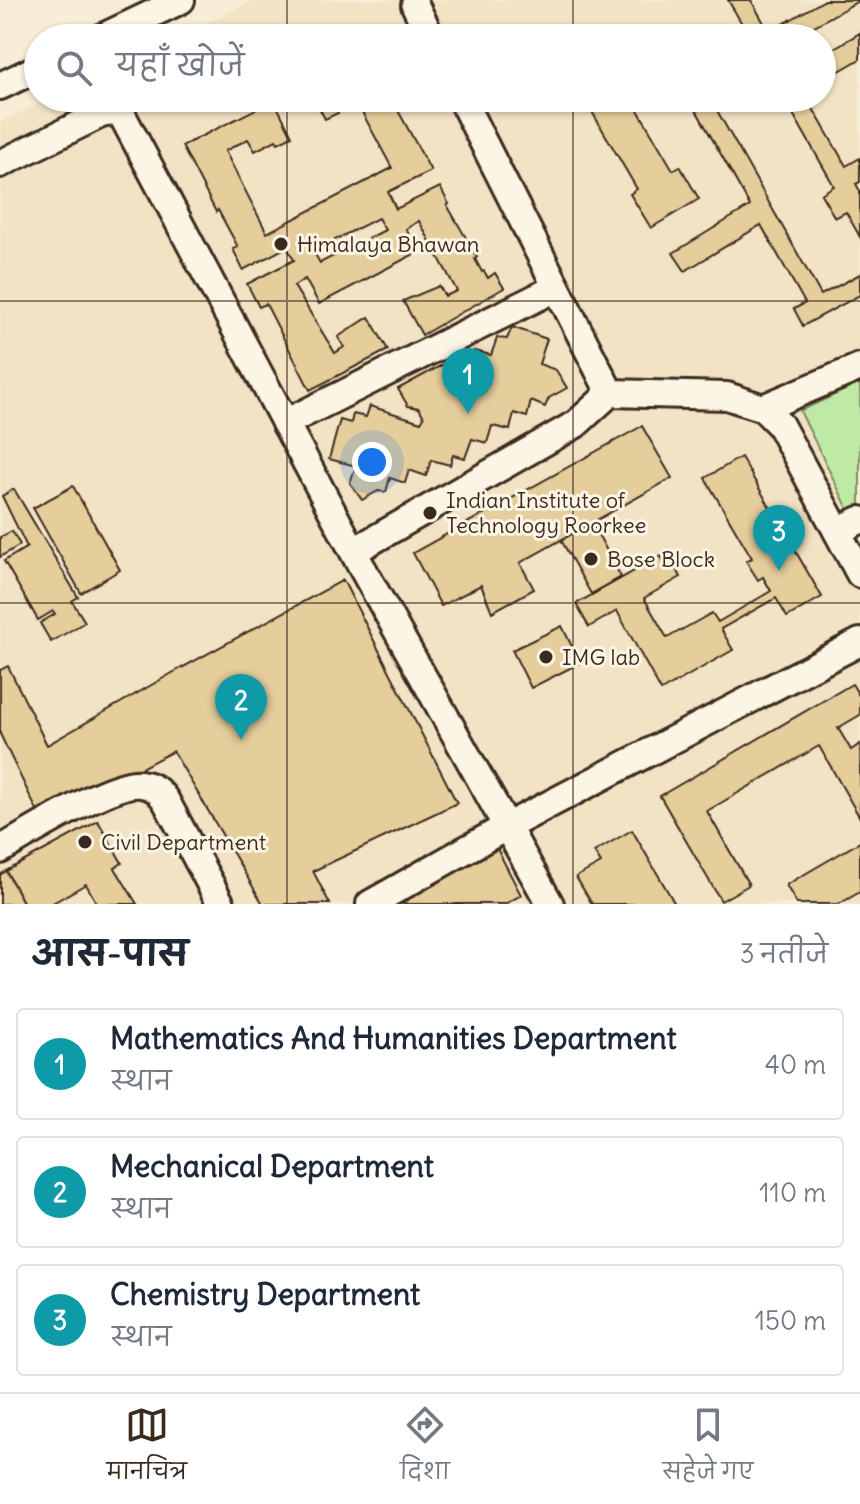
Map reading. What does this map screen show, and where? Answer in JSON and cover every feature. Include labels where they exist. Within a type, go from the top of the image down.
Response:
[{"type":"street","points":[[130,24],[181,0]]},
{"type":"street","points":[[415,5],[424,24]]},
{"type":"street","points":[[0,86],[24,75]]},
{"type":"street","points":[[0,164],[101,114],[113,112],[122,115],[354,551],[550,904]]},
{"type":"street","points":[[468,112],[610,393]]},
{"type":"street","points":[[285,423],[556,288]]},
{"type":"street","points":[[763,408],[860,367]]},
{"type":"street","points":[[354,551],[576,424],[610,393],[727,396],[763,408],[780,425],[849,526],[860,574]]},
{"type":"street","points":[[370,904],[506,827],[860,642]]},
{"type":"street","points":[[0,850],[114,788],[139,783],[156,788],[166,801],[221,904]]},
{"type":"shaded area","name":"Indian Institute of Technology Roorkee","points":[[255,0],[860,0],[860,904],[0,904],[0,122],[24,111],[836,112],[836,24],[205,24]]},
{"type":"green space","points":[[860,383],[860,509],[850,513],[800,411]]},
{"type":"building","points":[[728,0],[751,0],[764,24],[742,24]]},
{"type":"building","points":[[825,0],[860,0],[818,24],[783,24]]},
{"type":"building","points":[[860,33],[860,59],[836,73],[836,47]]},
{"type":"building","name":"Himalaya Bhawan","points":[[250,112],[280,112],[292,136],[255,151],[248,139],[225,151],[267,233],[392,168],[362,112],[399,112],[431,171],[388,192],[396,209],[440,187],[482,272],[488,278],[495,273],[504,288],[422,335],[403,301],[439,286],[445,296],[457,291],[419,221],[406,229],[418,252],[319,304],[305,279],[294,286],[335,353],[344,347],[338,337],[369,317],[388,350],[310,390],[266,304],[259,307],[247,284],[294,260],[287,247],[243,270],[233,249],[238,247],[182,146]],"holes":[[[378,218],[385,230],[320,263],[313,251]]]},
{"type":"building","name":"Himalaya Bhawan","points":[[321,112],[338,112],[325,119]]},
{"type":"building","points":[[592,112],[639,112],[673,170],[680,166],[699,199],[651,228],[630,194],[637,189]]},
{"type":"building","points":[[697,112],[718,112],[821,295],[860,274],[860,295],[803,326],[794,309],[805,303],[761,225],[685,271],[673,253],[750,206]]},
{"type":"building","points":[[792,112],[815,112],[846,166],[860,158],[860,182],[856,184],[860,191],[860,237],[846,212],[835,218],[821,194],[834,186]]},
{"type":"building","points":[[512,327],[547,339],[539,364],[556,370],[567,388],[549,398],[545,407],[531,401],[527,417],[514,413],[510,430],[492,426],[487,443],[472,439],[465,458],[453,455],[450,465],[431,460],[426,476],[409,470],[405,483],[390,478],[386,492],[378,491],[362,500],[350,483],[356,466],[329,459],[340,420],[351,423],[353,414],[366,417],[370,406],[421,422],[424,417],[419,408],[408,406],[398,389],[451,360],[460,375],[456,386],[462,398],[474,351],[491,355],[497,338],[507,339]]},
{"type":"building","points":[[642,426],[672,478],[520,563],[534,589],[492,612],[481,585],[441,606],[413,553]]},
{"type":"building","points":[[741,457],[822,597],[787,617],[776,598],[721,629],[733,650],[661,691],[617,611],[589,627],[576,604],[661,556],[665,564],[671,561],[681,577],[644,598],[667,638],[712,613],[718,622],[771,591],[763,577],[758,580],[746,561],[752,558],[705,478]]},
{"type":"building","points":[[73,486],[120,570],[81,593],[33,508]]},
{"type":"building","points":[[14,489],[78,597],[72,601],[85,622],[51,642],[40,623],[55,614],[53,611],[38,620],[4,561],[27,547],[2,496]]},
{"type":"building","name":"Bose Block","points":[[592,523],[621,577],[591,594],[561,540]]},
{"type":"building","points":[[12,531],[20,545],[0,557],[0,537]]},
{"type":"building","points":[[343,580],[457,803],[313,871],[330,904],[263,904],[173,751],[42,821],[0,734],[0,670],[8,666],[47,745]]},
{"type":"building","name":"IMG lab","points":[[562,626],[580,663],[531,688],[512,650]]},
{"type":"building","points":[[852,684],[860,697],[860,715],[838,728],[851,750],[860,744],[860,818],[819,746],[707,811],[749,885],[721,901],[660,796]]},
{"type":"building","name":"Civil Department","points":[[98,821],[122,863],[115,868],[137,904],[97,904],[86,884],[51,904],[24,904],[6,871]]},
{"type":"building","points":[[632,830],[675,904],[592,904],[576,877],[601,863],[594,852]]},
{"type":"building","points":[[493,841],[521,895],[505,904],[373,904]]},
{"type":"building","points":[[860,842],[860,892],[839,904],[797,904],[786,885]]},
{"type":"building","points":[[6,871],[24,904],[0,904],[0,875]]},
{"type":"place","name":"Himalaya Bhawan","points":[[281,244]]},
{"type":"place","name":"Mathematics And Humanities Department","points":[[468,414]]},
{"type":"place","name":"Indian Institute of Technology Roorkee","points":[[430,513]]},
{"type":"place","name":"Bose Block","points":[[591,559]]},
{"type":"place","name":"Chemistry Department","points":[[779,571]]},
{"type":"place","name":"IMG lab","points":[[546,657]]},
{"type":"place","name":"Mechanical Department","points":[[241,740]]},
{"type":"place","name":"Civil Department","points":[[85,842]]}]
